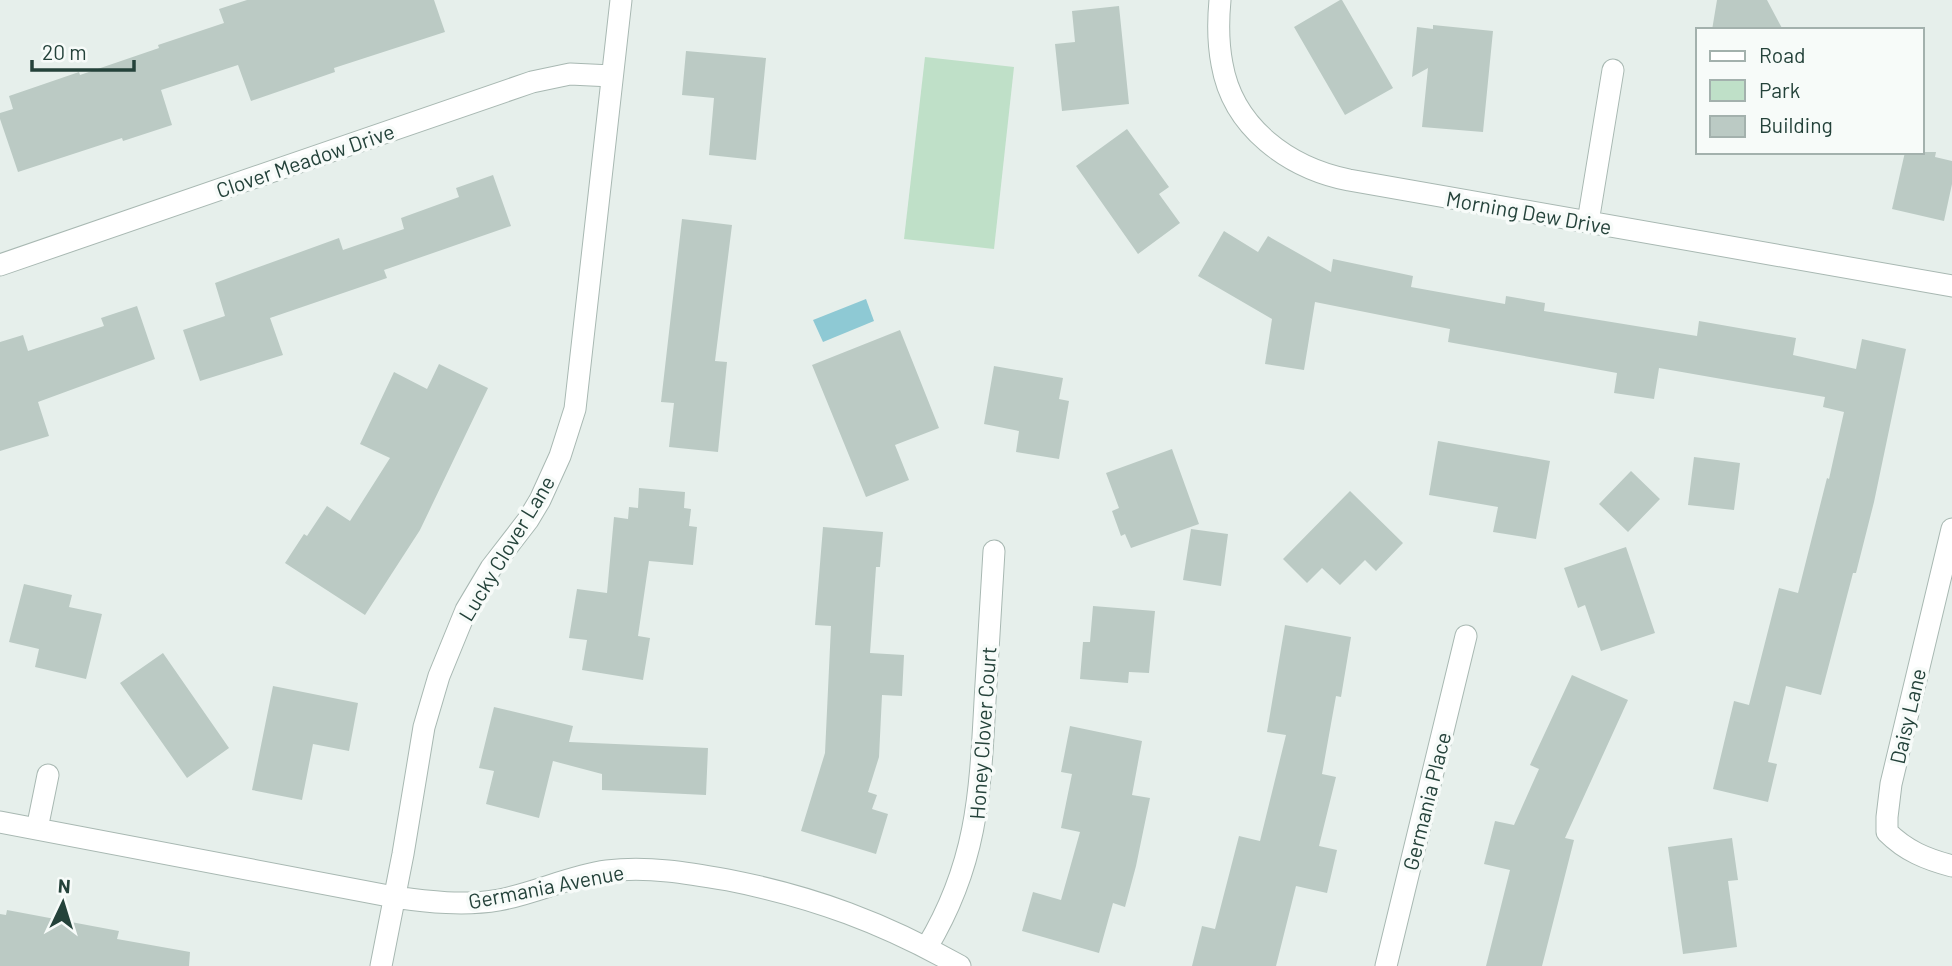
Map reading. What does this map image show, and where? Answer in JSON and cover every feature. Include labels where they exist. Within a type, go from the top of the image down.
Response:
[{"type":"street","name":"Lucky Clover Lane","points":[[381,966],[424,727],[447,654],[478,590],[540,500],[560,456],[575,409],[621,0]]},
{"type":"street","name":"Morning Dew Drive","points":[[1220,0],[1219,45],[1222,66],[1237,105],[1255,130],[1278,150],[1313,170],[1330,176],[1952,286]]},
{"type":"street","points":[[1588,222],[1613,70]]},
{"type":"street","name":"Clover Meadow Drive","points":[[0,265],[532,82],[570,74],[612,76]]},
{"type":"street","name":"Daisy Lane","points":[[1952,529],[1891,784],[1886,817],[1887,832],[1899,844],[1914,853],[1952,866]]},
{"type":"street","name":"Honey Clover Court","points":[[927,947],[953,899],[975,822],[981,768],[994,551]]},
{"type":"street","name":"Germania Place","points":[[1386,966],[1466,636]]},
{"type":"street","points":[[37,829],[48,775]]},
{"type":"street","name":"Germania Avenue","points":[[0,822],[394,897],[443,903],[480,902],[519,895],[603,872],[674,871],[748,884],[834,908],[873,922],[960,966]]},
{"type":"green space","points":[[925,57],[1014,67],[994,249],[904,239]]},
{"type":"water","points":[[866,299],[874,321],[823,342],[813,320]]},
{"type":"building","points":[[247,0],[434,0],[445,32],[334,68],[335,72],[251,101],[238,65],[161,90],[172,125],[123,141],[122,138],[18,172],[0,119],[0,113],[13,109],[9,96],[79,72],[80,75],[224,23],[219,9]]},
{"type":"building","points":[[1340,0],[1393,88],[1345,115],[1294,27]]},
{"type":"building","points":[[1717,0],[1767,0],[1782,28],[1712,28]]},
{"type":"building","points":[[1119,6],[1129,104],[1062,111],[1055,44],[1075,42],[1072,11]]},
{"type":"building","points":[[1433,25],[1493,31],[1483,132],[1422,127],[1428,68],[1412,77],[1417,27],[1433,29]]},
{"type":"building","points":[[686,51],[766,58],[756,160],[709,155],[714,98],[682,95]]},
{"type":"building","points":[[1127,129],[1169,187],[1159,194],[1180,223],[1138,254],[1076,166]]},
{"type":"building","points":[[1936,152],[1935,157],[1952,161],[1952,184],[1944,221],[1892,209],[1905,154]]},
{"type":"building","points":[[493,175],[511,226],[384,270],[387,278],[270,318],[283,355],[200,381],[183,330],[225,316],[215,283],[339,238],[343,250],[404,229],[401,218],[459,197],[456,188]]},
{"type":"building","points":[[682,219],[732,225],[715,361],[727,362],[718,452],[669,447],[674,403],[661,402]]},
{"type":"building","points":[[1224,231],[1258,252],[1268,236],[1331,272],[1333,259],[1413,276],[1411,287],[1505,304],[1506,296],[1545,303],[1544,311],[1697,336],[1699,321],[1796,338],[1793,355],[1856,369],[1862,339],[1906,349],[1874,502],[1821,695],[1786,686],[1768,762],[1777,764],[1768,802],[1713,789],[1734,701],[1749,705],[1779,588],[1798,593],[1844,412],[1823,407],[1825,397],[1659,368],[1654,399],[1614,393],[1617,373],[1448,342],[1450,329],[1315,302],[1304,370],[1265,364],[1272,319],[1198,276]]},
{"type":"building","points":[[137,306],[155,359],[38,402],[49,436],[0,451],[0,342],[23,335],[28,351],[104,326],[101,318]]},
{"type":"building","points":[[900,330],[939,428],[895,445],[909,480],[866,497],[812,365]]},
{"type":"building","points":[[439,364],[488,388],[420,530],[365,615],[285,563],[327,506],[350,521],[390,458],[360,444],[394,372],[427,389]]},
{"type":"building","points":[[994,366],[1063,378],[1059,399],[1069,401],[1059,459],[1016,452],[1019,431],[984,424]]},
{"type":"building","points":[[1438,441],[1550,461],[1536,539],[1493,532],[1498,507],[1429,495]]},
{"type":"building","points":[[1172,449],[1199,524],[1131,548],[1125,534],[1121,536],[1112,511],[1119,508],[1106,473]]},
{"type":"building","points":[[1694,457],[1740,463],[1734,510],[1688,505]]},
{"type":"building","points":[[1631,471],[1660,499],[1628,532],[1599,504]]},
{"type":"building","points":[[639,488],[685,492],[684,508],[691,509],[689,526],[697,527],[693,565],[649,561],[638,636],[650,638],[643,680],[582,670],[587,640],[569,638],[577,589],[607,593],[614,517],[628,519],[629,507],[638,508]]},
{"type":"building","points":[[1350,491],[1403,543],[1376,571],[1365,560],[1340,585],[1322,568],[1307,583],[1283,559]]},
{"type":"building","points":[[823,527],[883,532],[880,567],[876,567],[870,653],[904,655],[902,696],[882,695],[879,757],[868,792],[877,795],[872,809],[888,814],[876,854],[801,831],[825,753],[831,626],[815,625]]},
{"type":"building","points":[[1191,529],[1228,534],[1221,586],[1183,580]]},
{"type":"building","points":[[1626,547],[1655,633],[1601,651],[1585,605],[1578,608],[1564,568]]},
{"type":"building","points":[[24,584],[72,595],[69,607],[102,614],[86,679],[35,667],[39,649],[9,642]]},
{"type":"building","points":[[1093,606],[1155,611],[1149,673],[1129,672],[1128,683],[1080,679],[1083,642],[1090,642]]},
{"type":"building","points":[[1285,625],[1351,637],[1341,697],[1336,696],[1322,774],[1336,777],[1319,846],[1337,850],[1327,893],[1296,886],[1276,966],[1192,966],[1202,926],[1215,929],[1239,836],[1260,841],[1286,735],[1267,732]]},
{"type":"building","points":[[163,653],[229,748],[187,778],[120,683]]},
{"type":"building","points":[[1572,675],[1628,700],[1565,838],[1574,840],[1542,966],[1486,966],[1510,870],[1484,864],[1495,821],[1514,825],[1539,769],[1530,765]]},
{"type":"building","points":[[273,686],[358,703],[349,751],[313,744],[302,800],[252,790]]},
{"type":"building","points":[[494,707],[573,726],[569,742],[708,748],[706,795],[602,790],[602,774],[553,761],[539,818],[486,804],[494,771],[479,768]]},
{"type":"building","points":[[1070,726],[1142,741],[1132,795],[1150,798],[1125,907],[1113,903],[1099,953],[1022,931],[1033,892],[1061,900],[1080,832],[1061,828],[1072,774],[1061,772]]},
{"type":"building","points":[[1732,838],[1738,880],[1728,881],[1737,947],[1683,954],[1668,847]]},
{"type":"building","points":[[7,910],[119,931],[117,939],[190,952],[189,966],[0,966],[0,914],[6,915]]}]
